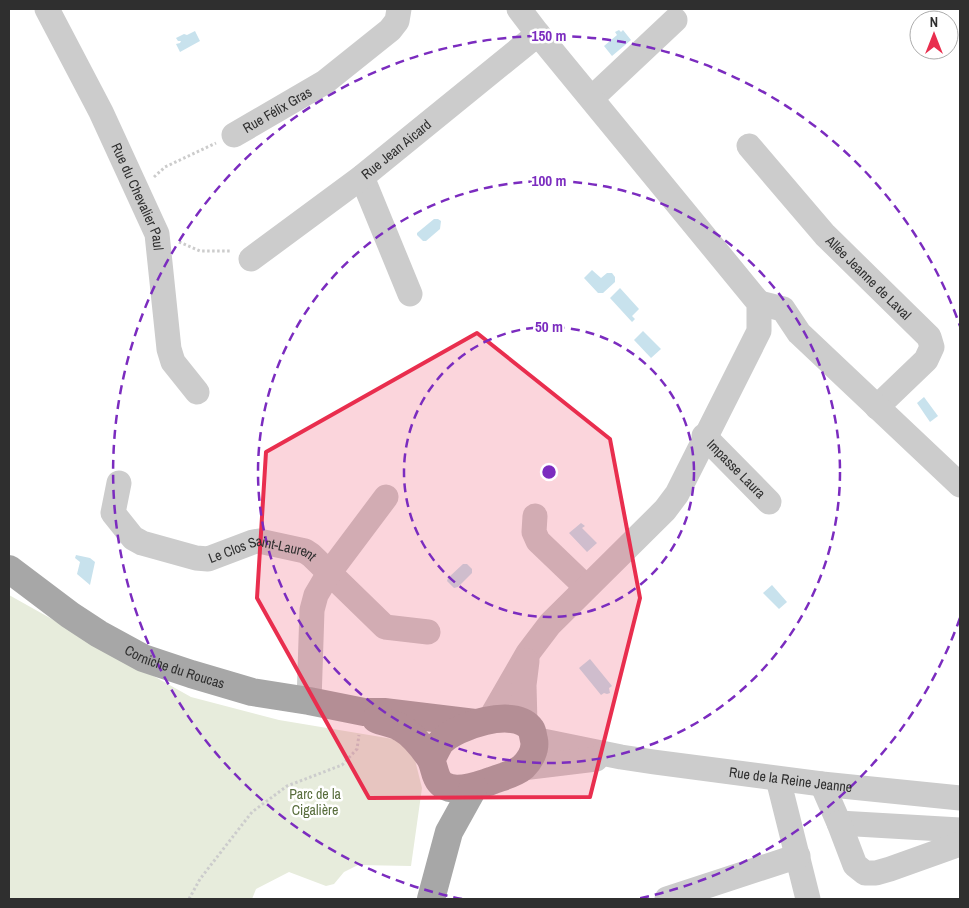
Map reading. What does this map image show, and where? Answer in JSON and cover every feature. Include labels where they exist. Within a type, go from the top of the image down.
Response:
[{"type":"main road","name":"Corniche du Roucas","points":[[9,569],[70,615],[100,634],[143,658],[190,674],[244,690],[364,712],[384,712],[483,721]]},
{"type":"main road","name":"Corniche du Roucas","points":[[364,712],[382,722],[401,728],[414,738],[431,760]]},
{"type":"main road","points":[[443,785],[456,789],[474,787],[522,768],[531,758],[535,746],[529,731],[511,720],[483,721],[454,732],[441,743],[431,760],[435,774],[443,785],[449,832]]},
{"type":"main road","points":[[430,899],[449,832],[474,787]]},
{"type":"street","name":"Rue du Chevalier Paul","points":[[47,9],[101,112],[157,234],[169,349],[173,362],[197,392]]},
{"type":"street","name":"Rue Félix Gras","points":[[234,135],[325,82],[390,30],[397,21],[399,9]]},
{"type":"street","points":[[519,9],[759,303],[783,309],[799,333],[960,485]]},
{"type":"street","points":[[592,98],[675,20]]},
{"type":"street","name":"Rue Jean Aicard","points":[[251,258],[362,176],[538,34]]},
{"type":"street","name":"Allée Jeanne de Laval","points":[[749,146],[825,235],[929,337],[932,347],[926,360],[877,407]]},
{"type":"street","points":[[362,176],[410,294]]},
{"type":"street","points":[[483,721],[528,653],[550,624],[665,510],[677,494],[704,436],[759,331],[759,303]]},
{"type":"street","points":[[759,331],[778,329],[799,333]]},
{"type":"street","name":"Impasse Laura","points":[[704,436],[769,502]]},
{"type":"street","name":"Le Clos Saint-Laurent","points":[[118,483],[113,513],[133,538],[142,543],[196,558],[208,559],[253,542],[305,551],[385,627],[428,632]]},
{"type":"street","name":"Le Clos Saint-Laurent","points":[[309,701],[313,603],[316,595],[329,573],[386,497]]},
{"type":"street","points":[[535,516],[534,532],[538,541],[586,587]]},
{"type":"street","points":[[528,653],[524,685],[529,731]]},
{"type":"street","name":"Rue de la Reine Jeanne","points":[[529,731],[621,757],[778,779],[960,798]]},
{"type":"street","name":"Rue de la Reine Jeanne","points":[[522,768],[584,759],[621,757]]},
{"type":"street","points":[[778,779],[808,899]]},
{"type":"street","points":[[822,784],[855,865],[865,873],[890,869],[960,844]]},
{"type":"street","points":[[839,823],[960,830]]},
{"type":"street","points":[[667,899],[705,892],[798,856]]},
{"type":"path","name":"Rue Félix Gras","points":[[138,190],[165,168],[234,135]]},
{"type":"path","points":[[157,234],[200,251],[238,251],[251,258]]},
{"type":"path","points":[[189,899],[200,879],[252,812],[287,786],[342,765],[357,749],[364,712]]},
{"type":"highlighted area","points":[[477,333],[610,439],[640,598],[590,797],[369,798],[257,598],[266,452]]},
{"type":"green space","name":"Parc de la Cigalière","points":[[9,595],[191,697],[279,720],[399,740],[415,760],[422,788],[411,866],[358,865],[344,872],[334,884],[326,886],[289,872],[256,889],[252,899],[9,899]]},
{"type":"water","points":[[619,30],[621,32],[623,30],[631,40],[612,56],[604,46],[617,35],[615,32]]},
{"type":"water","points":[[195,31],[200,41],[180,52],[176,44],[181,41],[178,41],[176,38]]},
{"type":"water","points":[[434,219],[441,221],[440,229],[426,241],[423,241],[417,233]]},
{"type":"water","points":[[592,270],[601,278],[607,273],[612,273],[615,277],[615,282],[603,293],[598,293],[584,278]]},
{"type":"water","points":[[620,288],[639,309],[632,316],[635,319],[632,322],[610,298]]},
{"type":"water","points":[[643,331],[661,349],[651,358],[634,340]]},
{"type":"water","points":[[924,397],[938,416],[930,422],[917,403]]},
{"type":"water","points":[[581,523],[585,526],[582,528],[597,543],[587,552],[569,533]]},
{"type":"water","points":[[76,555],[90,558],[95,562],[90,585],[77,574],[80,562],[75,558]]},
{"type":"water","points":[[463,564],[467,564],[472,569],[472,573],[458,587],[454,588],[447,581],[448,578]]},
{"type":"water","points":[[772,585],[787,602],[779,609],[763,593]]},
{"type":"water","points":[[590,659],[612,686],[609,688],[610,693],[601,695],[579,668]]}]
